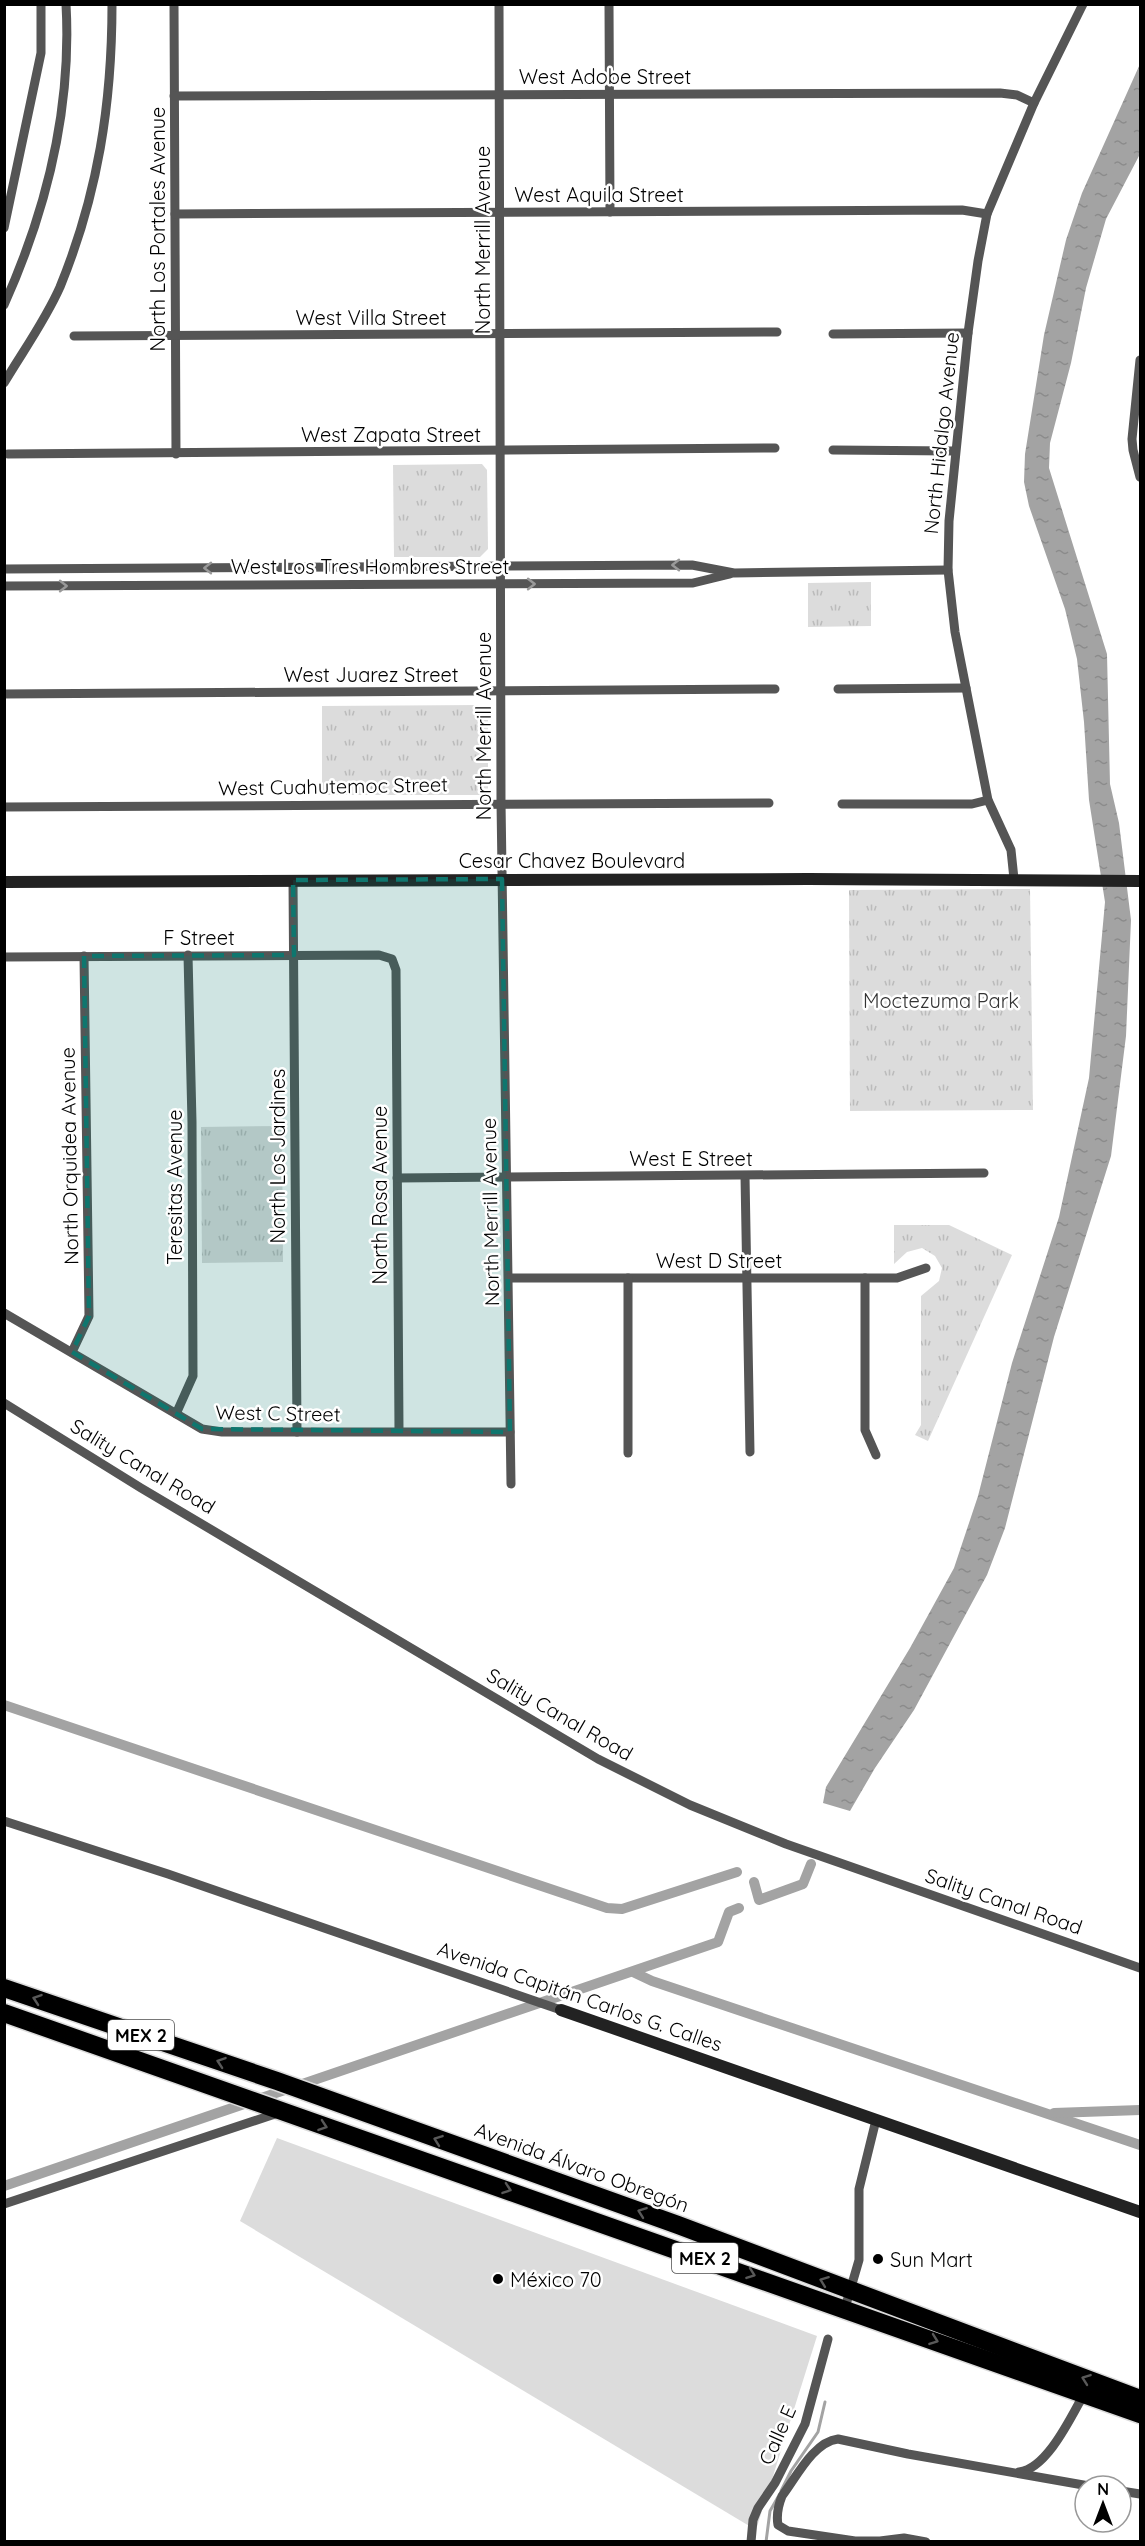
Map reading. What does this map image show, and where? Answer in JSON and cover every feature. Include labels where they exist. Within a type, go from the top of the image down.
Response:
[{"type":"highway","name":"Avenida Álvaro Obregón","points":[[4,1988],[277,2081],[678,2225],[848,2299],[1084,2394],[1140,2414]]},
{"type":"highway","name":"Avenida Álvaro Obregón","points":[[4,2013],[276,2109],[848,2299],[1140,2399]]},
{"type":"street","points":[[4,228],[41,53],[41,4]]},
{"type":"street","points":[[4,304],[39,219],[55,157],[64,91],[68,31],[66,4]]},
{"type":"street","points":[[4,383],[59,289],[96,176],[110,83],[112,4]]},
{"type":"street","name":"North Los Portales Avenue","points":[[174,4],[176,454]]},
{"type":"street","name":"North Merrill Avenue","points":[[499,4],[501,802],[511,1484]]},
{"type":"street","points":[[609,4],[610,212]]},
{"type":"street","name":"North Hidalgo Avenue","points":[[1014,879],[1011,850],[988,800],[955,632],[948,570],[954,451],[978,261],[987,214],[1034,103],[1083,4]]},
{"type":"street","name":"West Adobe Street","points":[[174,96],[1000,93],[1017,95],[1034,103]]},
{"type":"street","name":"West Aquila Street","points":[[175,214],[962,210],[987,214]]},
{"type":"street","name":"West Villa Street","points":[[74,336],[777,332]]},
{"type":"street","points":[[833,334],[968,333]]},
{"type":"street","points":[[1140,360],[1132,439],[1132,450],[1140,477]]},
{"type":"street","name":"West Zapata Street","points":[[8,454],[775,448]]},
{"type":"street","points":[[832,450],[954,451]]},
{"type":"street","name":"West Los Tres Hombres Street","points":[[4,569],[692,565],[734,573],[948,570]]},
{"type":"street","name":"West Los Tres Hombres Street","points":[[4,586],[693,583],[734,573]]},
{"type":"street","points":[[838,689],[966,688]]},
{"type":"street","name":"West Juarez Street","points":[[4,694],[775,689]]},
{"type":"street","points":[[842,804],[972,804],[988,800]]},
{"type":"street","name":"West Cuahutemoc Street","points":[[4,807],[501,802],[769,803]]},
{"type":"street","name":"Cesar Chavez Boulevard","points":[[4,882],[502,879],[1139,881]]},
{"type":"street","name":"North Los Jardines","points":[[293,880],[297,1432]]},
{"type":"street","name":"Teresitas Avenue","points":[[176,1414],[193,1376],[188,955]]},
{"type":"street","name":"F Street","points":[[4,957],[379,955],[392,959]]},
{"type":"street","name":"North Orquidea Avenue","points":[[72,1352],[89,1316],[84,956]]},
{"type":"street","name":"North Rosa Avenue","points":[[392,959],[396,970],[399,1431]]},
{"type":"street","name":"West E Street","points":[[397,1178],[984,1173]]},
{"type":"street","points":[[745,1176],[750,1452]]},
{"type":"street","name":"West D Street","points":[[509,1278],[897,1278],[926,1268]]},
{"type":"street","points":[[628,1278],[628,1454]]},
{"type":"street","points":[[865,1278],[865,1430],[876,1455]]},
{"type":"street","name":"West C Street","points":[[4,1313],[202,1429],[222,1432],[510,1432]]},
{"type":"street","name":"Sality Canal Road","points":[[4,1403],[141,1488],[598,1759],[680,1800],[786,1844],[1140,1968]]},
{"type":"street","name":"Avenida Capitán Carlos G. Calles","points":[[4,1821],[179,1878],[1140,2212]]},
{"type":"street","points":[[4,2204],[276,2109]]},
{"type":"street","points":[[848,2299],[859,2260],[859,2189],[876,2120]]},
{"type":"street","name":"Calle E","points":[[751,2541],[753,2520],[758,2508],[775,2483],[805,2424],[828,2339]]},
{"type":"street","points":[[1012,2473],[1026,2472],[1040,2463],[1060,2435],[1084,2394]]},
{"type":"street","name":"Calle E","points":[[880,2541],[855,2541],[788,2531],[778,2525],[777,2516],[782,2496],[820,2446],[830,2440],[848,2439],[908,2454],[1012,2473]]},
{"type":"street","points":[[1012,2473],[1073,2483]]},
{"type":"street","points":[[880,2541],[904,2538],[926,2541]]},
{"type":"highlighted area","points":[[502,879],[510,1432],[202,1429],[72,1352],[89,1316],[84,956],[294,955],[293,880]]},
{"type":"green space","points":[[482,464],[487,470],[488,549],[480,557],[394,557],[393,465]]},
{"type":"green space","points":[[871,582],[871,626],[808,627],[808,583]]},
{"type":"green space","points":[[479,705],[488,714],[488,789],[480,795],[322,795],[322,706]]},
{"type":"green space","name":"Moctezuma Park","points":[[1030,889],[1033,1110],[850,1111],[849,890]]},
{"type":"green space","points":[[282,1126],[283,1262],[202,1263],[201,1127]]},
{"type":"green space","points":[[894,1225],[949,1225],[1012,1255],[928,1441],[915,1435],[921,1425],[921,1296],[939,1281],[942,1268],[935,1256],[922,1248],[907,1252],[894,1264]]},
{"type":"green space","name":"México 70","points":[[277,2138],[817,2336],[756,2530],[240,2221]]},
{"type":"water","points":[[1140,64],[1140,154],[1106,219],[1086,288],[1071,363],[1050,443],[1049,468],[1107,654],[1110,784],[1119,823],[1131,920],[1126,1036],[1111,1156],[1054,1337],[1005,1528],[987,1575],[914,1710],[875,1768],[850,1811],[823,1803],[826,1787],[910,1648],[954,1568],[978,1496],[1012,1363],[1059,1217],[1089,1078],[1105,902],[1089,800],[1077,659],[1065,609],[1029,506],[1024,482],[1025,454],[1044,335],[1066,240],[1082,193]]},
{"type":"waterway","points":[[4,1705],[607,1908],[622,1909],[737,1872]]},
{"type":"waterway","points":[[754,1882],[759,1900],[803,1884],[811,1864]]},
{"type":"waterway","points":[[4,2186],[718,1942],[729,1912],[739,1908]]},
{"type":"waterway","points":[[633,1972],[652,1981],[1140,2145]]},
{"type":"waterway","points":[[1054,2113],[1140,2110]]},
{"type":"waterway","points":[[781,2491],[791,2471],[818,2432],[825,2402]]},
{"type":"waterway","points":[[766,2542],[770,2511],[778,2497]]},
{"type":"place","name":"Sun Mart","points":[[878,2259]]},
{"type":"place","name":"México 70","points":[[498,2279]]}]
